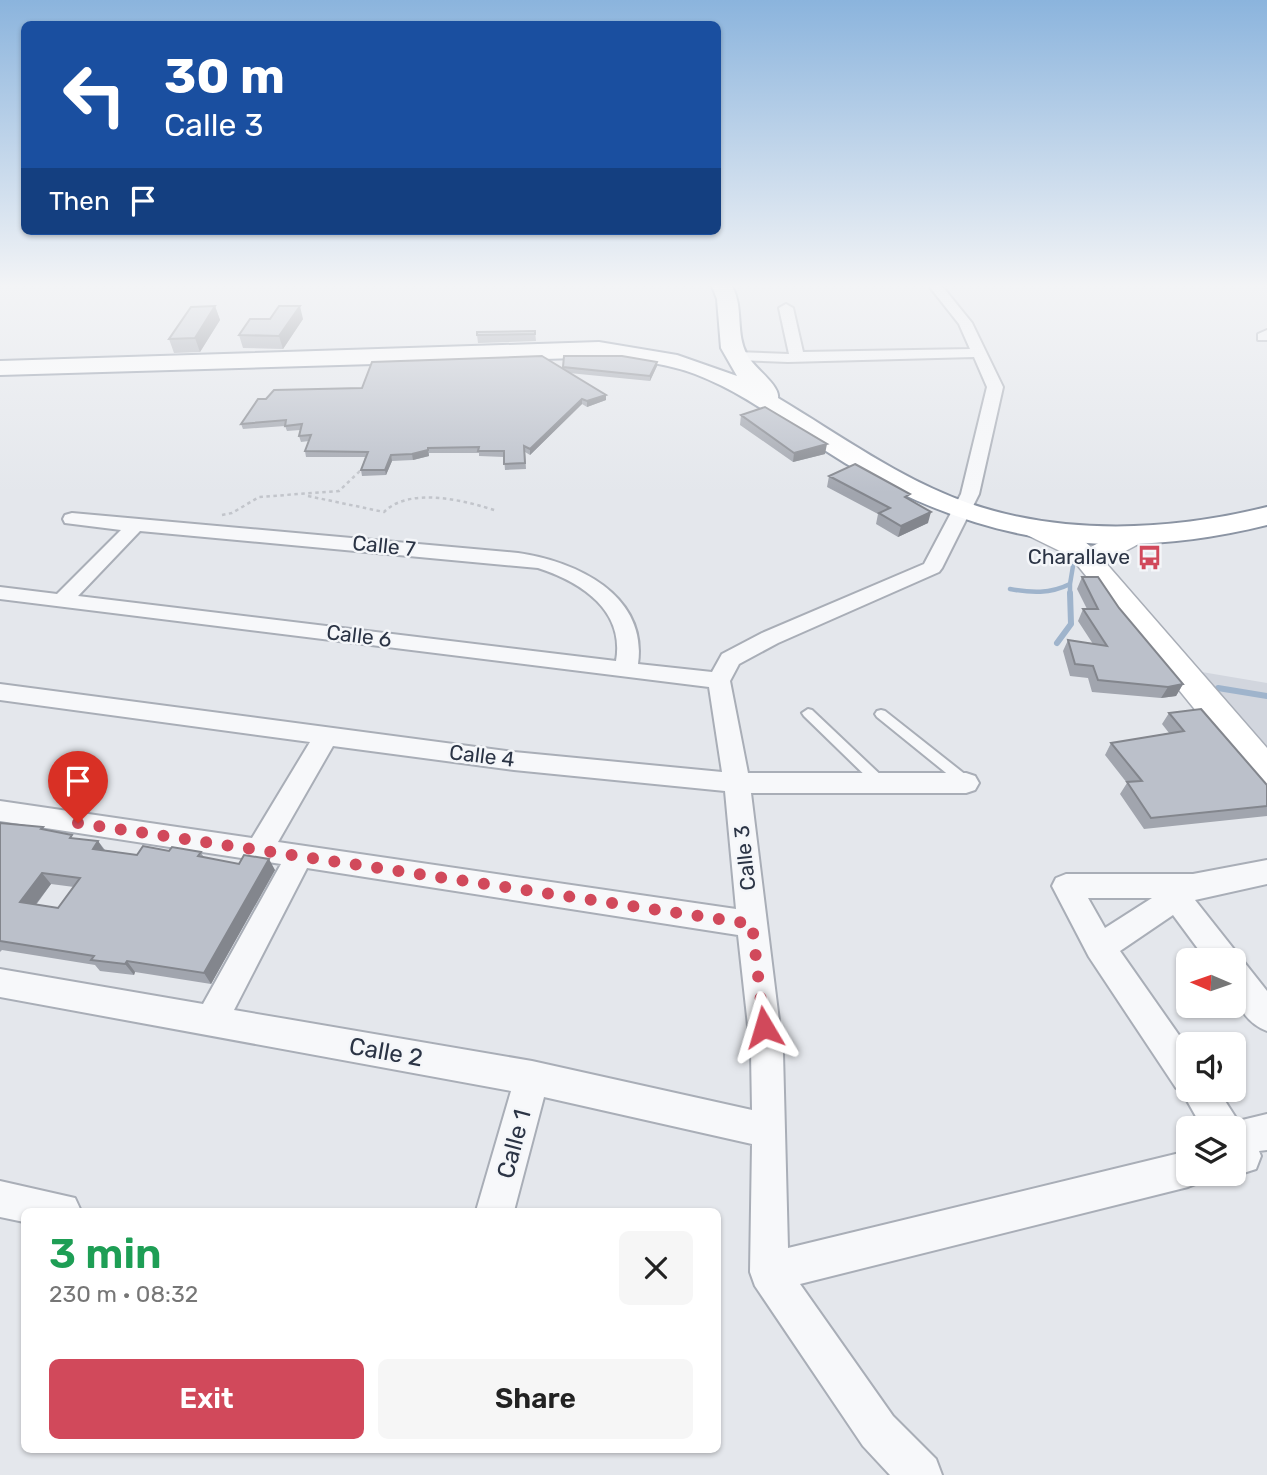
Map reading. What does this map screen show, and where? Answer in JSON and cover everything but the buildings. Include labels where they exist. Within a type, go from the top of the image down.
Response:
[{"type":"highway","points":[[0,368],[415,355]]},
{"type":"highway","points":[[647,355],[702,369],[776,406],[834,445],[921,494],[963,511],[1035,528],[1136,534],[1191,533],[1232,526],[1267,516]]},
{"type":"highway","points":[[736,356],[776,406]]},
{"type":"street","points":[[736,356],[895,355]]},
{"type":"street","points":[[719,681],[730,659],[932,568],[970,494],[995,387],[979,355]]},
{"type":"street","name":"Calle 7","points":[[72,519],[379,544],[549,565],[612,601],[625,622],[632,645],[626,669]]},
{"type":"street","points":[[63,600],[135,526]]},
{"type":"street","points":[[1035,528],[1065,542],[1088,560],[1267,772]]},
{"type":"street","points":[[1088,560],[1136,534]]},
{"type":"street","name":"Calle 6","points":[[0,593],[719,681]]},
{"type":"street","name":"Calle 3","points":[[0,811],[752,924],[737,783],[719,681]]},
{"type":"street","name":"Calle 4","points":[[0,692],[514,761],[737,783],[966,783]]},
{"type":"street","points":[[259,850],[327,735]]},
{"type":"street","points":[[211,1021],[300,856]]},
{"type":"street","points":[[1176,1058],[1100,947],[1066,886],[1184,891],[1267,872]]},
{"type":"street","points":[[1100,947],[1184,891]]},
{"type":"street","points":[[1184,891],[1218,948]]},
{"type":"street","points":[[752,924],[767,1053],[770,1131],[769,1272],[878,1431],[920,1475]]},
{"type":"street","name":"Calle 2","points":[[0,983],[532,1078],[770,1131]]},
{"type":"street","points":[[1246,988],[1267,1016]]},
{"type":"street","name":"Calle 1","points":[[496,1208],[532,1078]]},
{"type":"street","points":[[1246,1138],[1267,1132]]},
{"type":"street","points":[[769,1272],[1176,1172]]},
{"type":"street","points":[[0,1199],[46,1208]]},
{"type":"lane","points":[[808,713],[881,783]]},
{"type":"lane","points":[[881,714],[966,783]]},
{"type":"path","points":[[194,530],[259,498],[339,491],[364,467]]},
{"type":"path","points":[[302,495],[348,502],[384,512],[389,507],[425,496],[469,502],[497,511]]},
{"type":"shaded area","points":[[1190,670],[1267,683],[1267,748],[1211,686]]},
{"type":"waterway","points":[[1070,584],[1073,566]]},
{"type":"waterway","points":[[1010,589],[1040,592],[1070,584]]},
{"type":"waterway","points":[[1070,584],[1070,593]]},
{"type":"waterway","points":[[1057,643],[1071,624],[1070,593]]},
{"type":"waterway","points":[[1218,688],[1267,696]]},
{"type":"place","name":"Charallave","points":[[1150,557]]},
{"type":"route","points":[[78,823],[752,924],[764,1027]]}]
